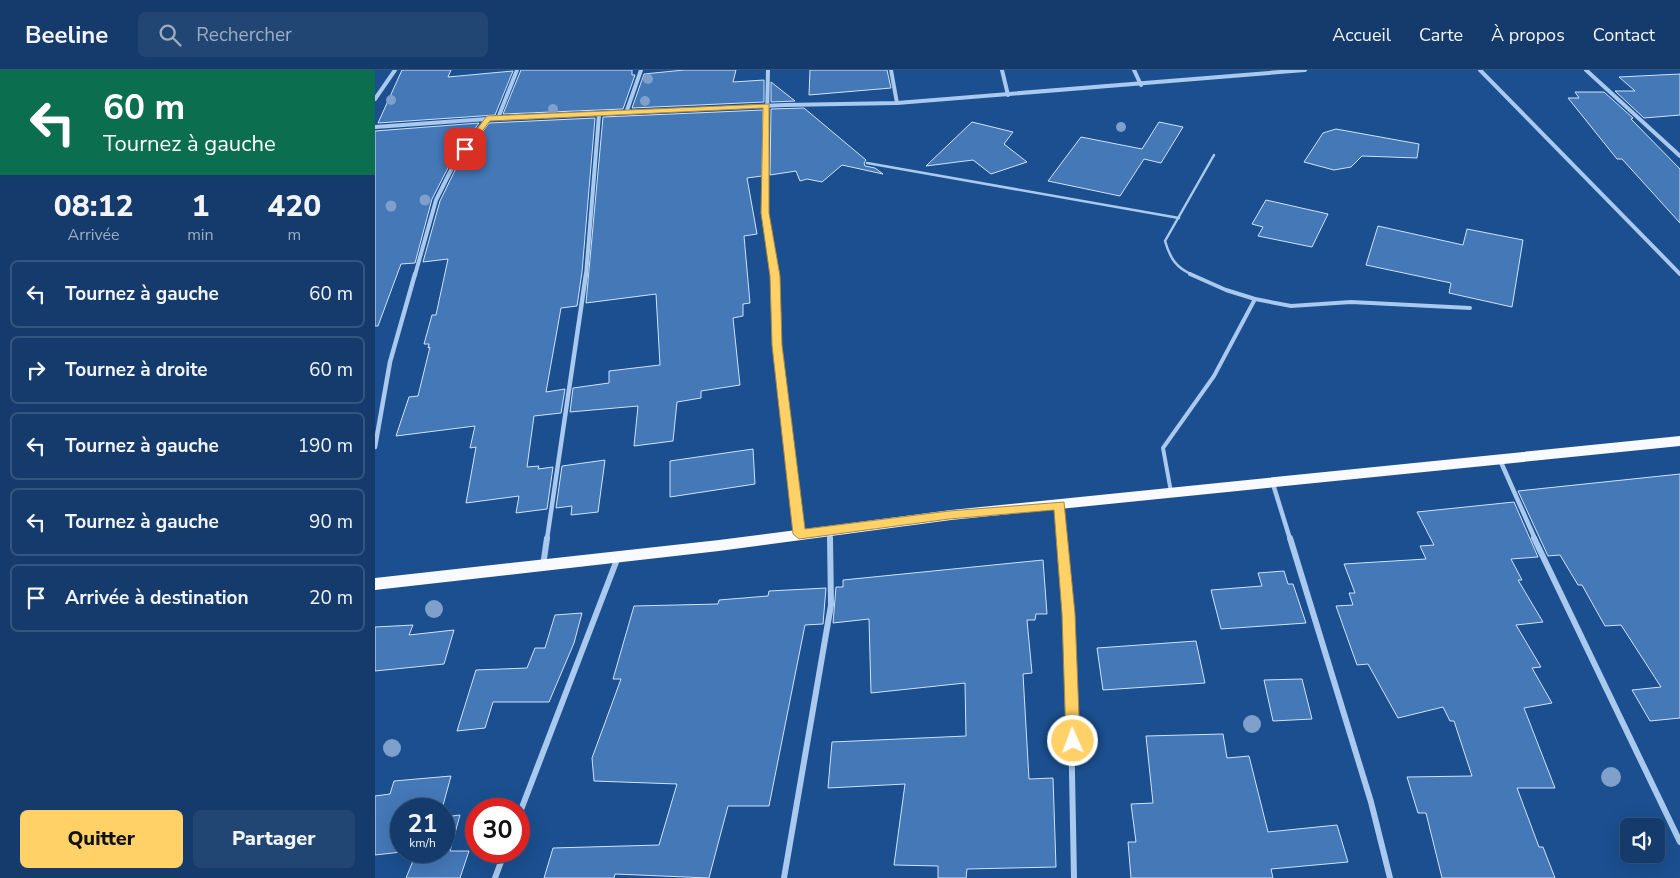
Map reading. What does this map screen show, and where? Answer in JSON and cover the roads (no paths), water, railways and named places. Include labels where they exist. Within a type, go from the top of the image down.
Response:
[{"type":"highway","points":[[375,584],[543,566],[949,515],[1273,484],[1386,469],[1500,460],[1680,440]]},
{"type":"street","points":[[375,99],[395,70]]},
{"type":"street","points":[[498,118],[517,70]]},
{"type":"street","points":[[626,113],[641,70]]},
{"type":"street","points":[[769,70],[765,213],[775,276],[777,345],[799,534]]},
{"type":"street","points":[[891,70],[897,102]]},
{"type":"street","points":[[1002,70],[1009,95]]},
{"type":"street","points":[[1134,70],[1141,85]]},
{"type":"street","points":[[1251,70],[1255,75]]},
{"type":"street","points":[[375,127],[498,118],[897,102],[1141,85],[1305,70]]},
{"type":"street","points":[[1480,70],[1680,274]]},
{"type":"street","points":[[1586,70],[1680,156]]},
{"type":"street","points":[[543,566],[585,293],[599,115]]},
{"type":"street","points":[[375,447],[390,362],[436,200],[454,164],[487,119]]},
{"type":"street","points":[[1500,460],[1547,567],[1680,842]]},
{"type":"street","points":[[1273,484],[1371,802],[1390,878]]},
{"type":"street","points":[[1059,505],[1070,634],[1074,878]]},
{"type":"street","points":[[784,878],[831,605],[830,531]]},
{"type":"street","points":[[525,798],[618,556]]},
{"type":"street","points":[[495,878],[501,863]]},
{"type":"lane","points":[[1215,155],[1165,241],[1169,256],[1175,265],[1208,283],[1255,299],[1291,306],[1351,302],[1470,308]]},
{"type":"lane","points":[[867,163],[1179,218]]},
{"type":"lane","points":[[1172,494],[1164,461],[1163,448],[1214,376],[1255,299]]}]
